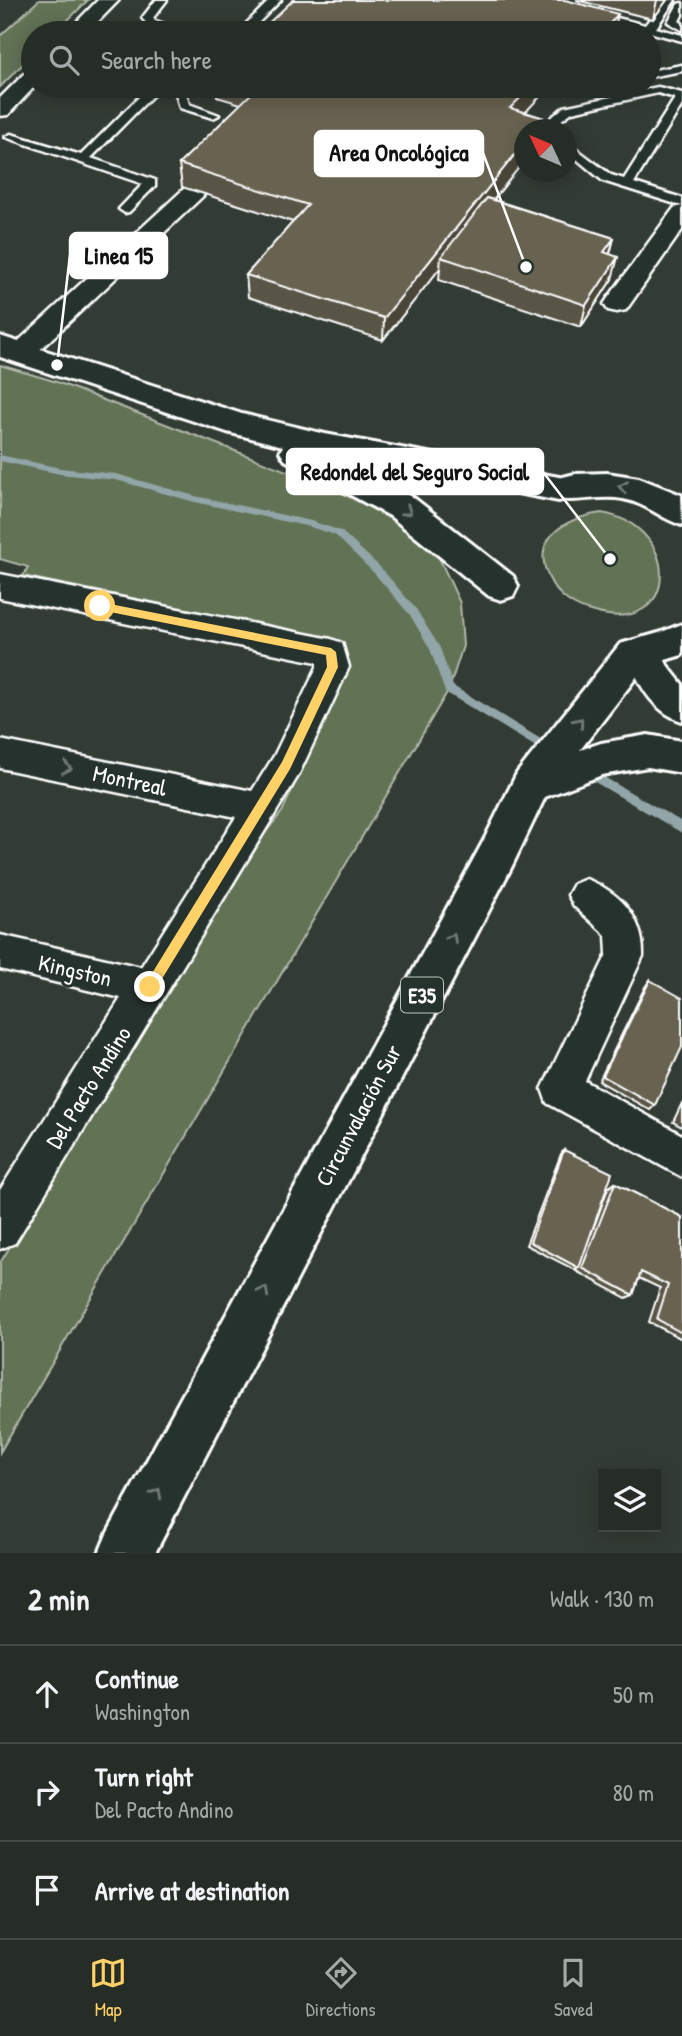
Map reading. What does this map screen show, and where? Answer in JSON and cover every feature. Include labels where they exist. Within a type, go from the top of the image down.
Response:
[{"type":"main road","points":[[11,350],[237,424],[325,445],[559,489],[600,484],[628,487],[655,496],[682,513]]},
{"type":"main road","points":[[237,424],[402,507],[501,586]]},
{"type":"main road","points":[[682,638],[667,646],[638,653],[653,677],[670,697],[682,706]]},
{"type":"main road","name":"Circunvalación Sur","points":[[126,1553],[498,853],[531,785],[638,653]]},
{"type":"main road","points":[[531,785],[613,757],[648,751],[682,757]]},
{"type":"street","points":[[89,21],[110,0]]},
{"type":"street","points":[[0,110],[21,88]]},
{"type":"street","points":[[11,350],[195,191]]},
{"type":"street","points":[[617,304],[682,213]]},
{"type":"street","points":[[0,586],[331,652]]},
{"type":"street","name":"Del Pacto Andino","points":[[7,1204],[150,987],[286,766],[333,667],[331,652]]},
{"type":"street","name":"Montreal","points":[[0,754],[259,807]]},
{"type":"street","points":[[586,895],[617,919],[624,929],[627,942],[625,956],[561,1089],[682,1157]]},
{"type":"street","name":"Kingston","points":[[0,952],[150,987]]},
{"type":"lane","points":[[149,21],[147,18],[162,0]]},
{"type":"lane","points":[[254,21],[276,0]]},
{"type":"lane","points":[[654,21],[670,0]]},
{"type":"lane","points":[[682,6],[673,22],[682,27]]},
{"type":"lane","points":[[586,13],[610,21]]},
{"type":"lane","points":[[661,33],[682,38]]},
{"type":"lane","points":[[661,72],[682,68]]},
{"type":"lane","points":[[627,184],[682,96],[661,91]]},
{"type":"lane","points":[[83,159],[144,98]]},
{"type":"lane","points":[[182,98],[184,106],[213,115]]},
{"type":"lane","points":[[556,119],[568,109],[620,98]]},
{"type":"lane","points":[[11,137],[151,183],[125,209]]},
{"type":"lane","points":[[577,153],[607,178],[682,202]]},
{"type":"green space","points":[[39,0],[88,0],[67,21],[21,21],[21,66],[0,87],[0,36]]},
{"type":"green space","points":[[0,365],[57,382],[390,511],[436,551],[460,603],[463,646],[449,689],[0,1452],[0,1263],[247,855],[282,812],[350,664],[341,648],[326,637],[23,576],[28,567],[0,559]]},
{"type":"green space","points":[[601,513],[628,522],[646,537],[658,556],[661,576],[656,595],[644,609],[623,615],[587,610],[562,596],[549,578],[544,564],[544,551],[555,532],[576,520]]},
{"type":"building","points":[[293,0],[565,0],[618,14],[612,21],[271,21]]},
{"type":"building","points":[[247,98],[520,98],[510,108],[544,118],[514,119],[514,156],[384,318],[246,275],[308,205],[179,164]]},
{"type":"building","points":[[487,198],[614,238],[604,252],[618,257],[586,305],[441,257]]},
{"type":"building","points":[[650,980],[682,998],[682,1047],[655,1105],[603,1076]]},
{"type":"building","points":[[564,1150],[612,1173],[579,1268],[530,1242]]},
{"type":"building","points":[[615,1183],[682,1217],[682,1333],[657,1319],[668,1285],[641,1272],[633,1295],[582,1268]]},
{"type":"waterway","points":[[0,458],[60,471],[116,477],[195,499],[311,524],[338,533],[377,570],[413,612],[435,648],[449,689],[550,750]]},
{"type":"waterway","points":[[585,771],[682,828]]},
{"type":"place","name":"Area Oncológica","points":[[526,267]]},
{"type":"place","name":"Linea 15","points":[[57,365]]},
{"type":"place","name":"Redondel del Seguro Social","points":[[610,559]]},
{"type":"route","points":[[100,606],[331,652],[333,667],[286,766],[150,987]]}]
